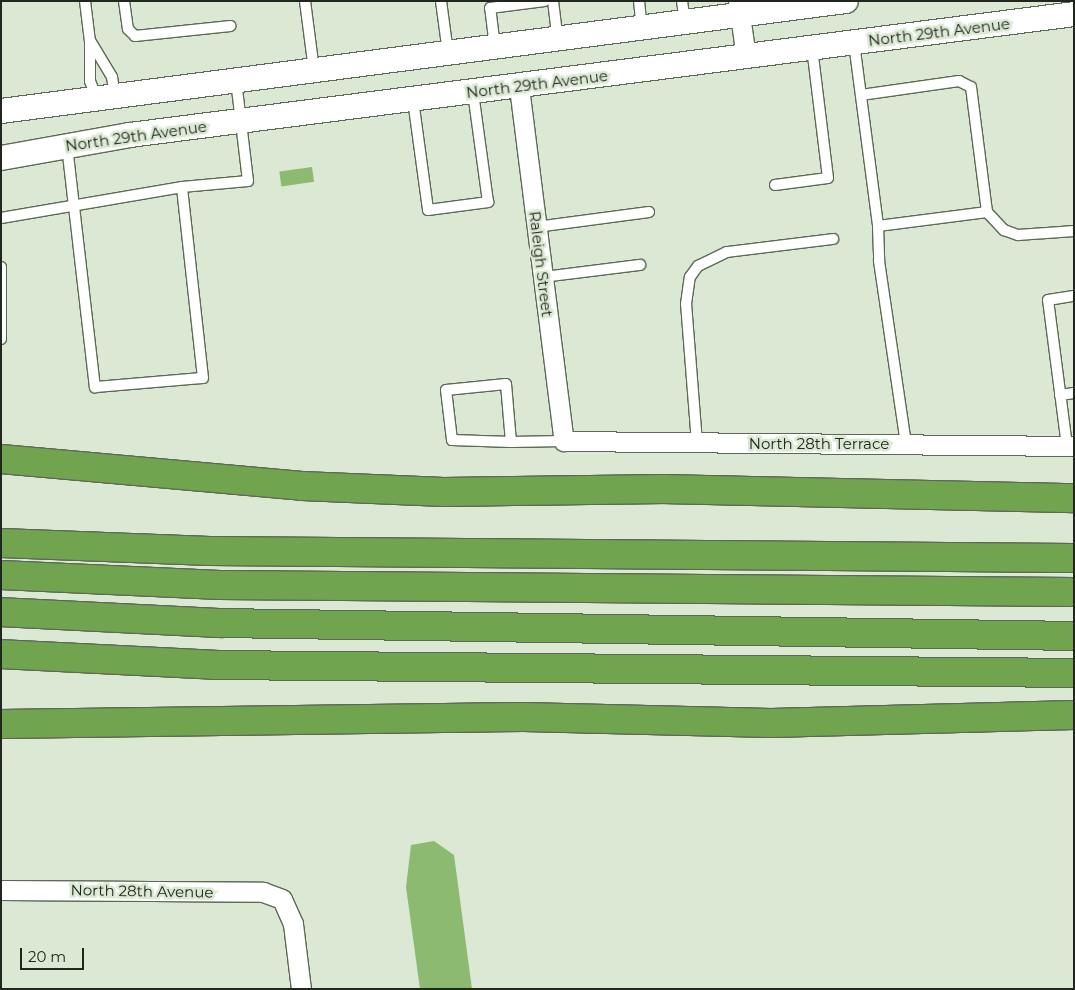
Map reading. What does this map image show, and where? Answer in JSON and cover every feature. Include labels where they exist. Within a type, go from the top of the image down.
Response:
[{"type":"highway","points":[[1,459],[302,486],[444,492],[665,489],[1074,498]]},
{"type":"highway","points":[[1,543],[210,551],[1074,558]]},
{"type":"highway","points":[[1,574],[220,585],[1074,592]]},
{"type":"highway","points":[[1,612],[220,623],[1074,636]]},
{"type":"highway","points":[[1,654],[215,665],[1074,673]]},
{"type":"highway","points":[[4,725],[524,717],[771,723],[1074,716]]},
{"type":"street","points":[[1,111],[642,28],[684,12],[846,1]]},
{"type":"street","points":[[739,8],[746,57]]},
{"type":"street","name":"North 29th Avenue","points":[[1,158],[67,146],[240,122],[1074,14]]},
{"type":"street","name":"Raleigh Street","points":[[518,87],[564,441]]},
{"type":"street","name":"North 28th Terrace","points":[[564,441],[1070,446]]},
{"type":"street","name":"North 28th Avenue","points":[[1,890],[262,892],[282,900],[293,924],[301,989]]},
{"type":"lane","points":[[85,1],[90,42],[90,81],[106,96],[112,76],[90,42]]},
{"type":"lane","points":[[124,1],[128,29],[134,36],[230,26]]},
{"type":"lane","points":[[305,1],[314,70]]},
{"type":"lane","points":[[441,1],[448,53]]},
{"type":"lane","points":[[495,47],[490,8],[546,1]]},
{"type":"lane","points":[[553,1],[558,39]]},
{"type":"lane","points":[[639,1],[642,28]]},
{"type":"lane","points":[[854,43],[878,226],[879,261],[906,444]]},
{"type":"lane","points":[[776,185],[828,178],[812,48]]},
{"type":"lane","points":[[1,218],[182,187],[248,181],[236,80]]},
{"type":"lane","points":[[861,95],[959,81],[971,87],[987,212],[1004,230],[1018,236],[1074,231]]},
{"type":"lane","points":[[413,100],[428,210],[488,202],[473,92]]},
{"type":"lane","points":[[67,146],[76,205],[95,387],[203,378],[182,187]]},
{"type":"lane","points":[[536,228],[650,212]]},
{"type":"lane","points":[[878,226],[987,212]]},
{"type":"lane","points":[[698,443],[686,304],[690,277],[698,266],[728,252],[833,239]]},
{"type":"lane","points":[[543,277],[640,265]]},
{"type":"lane","points":[[1,267],[1,339]]},
{"type":"lane","points":[[1070,446],[1060,395],[1048,300],[1074,296]]},
{"type":"lane","points":[[512,442],[506,384],[446,390],[452,440],[512,442],[564,441]]},
{"type":"lane","points":[[1060,395],[1074,393]]},
{"type":"shaded area","points":[[312,167],[314,182],[281,186],[279,172]]},
{"type":"shaded area","points":[[434,841],[454,855],[472,989],[420,989],[406,887],[411,845]]}]
